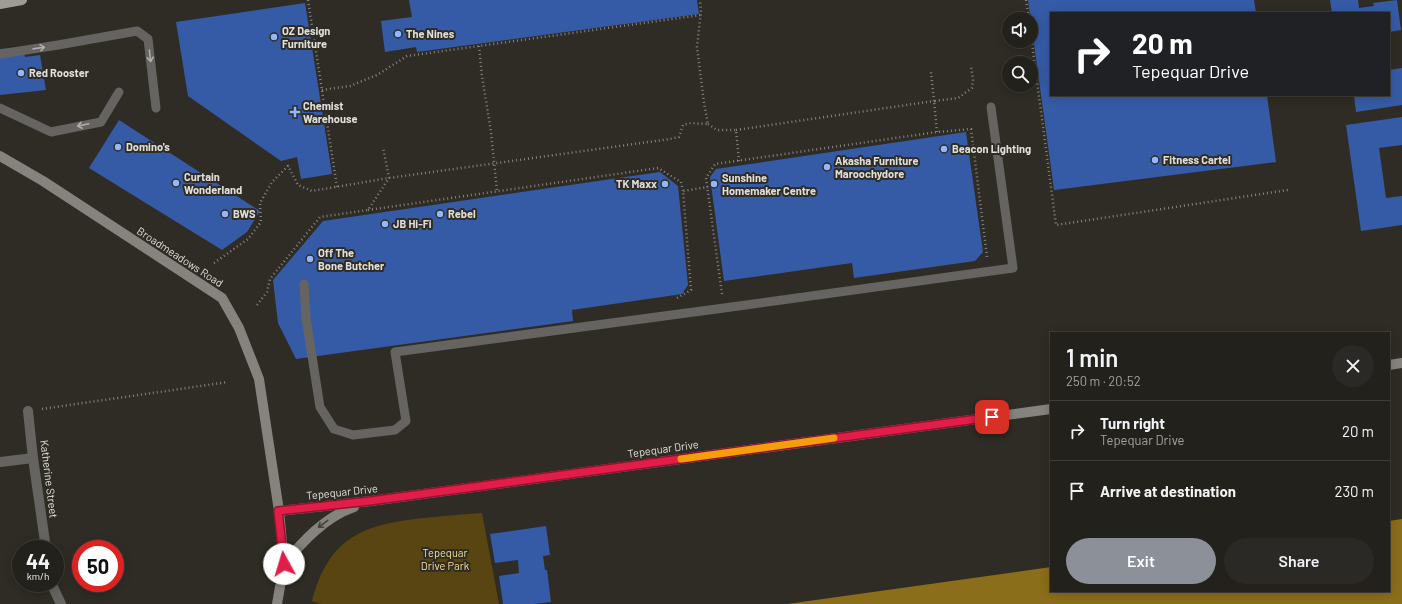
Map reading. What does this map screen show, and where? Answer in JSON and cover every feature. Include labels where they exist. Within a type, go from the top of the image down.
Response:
[{"type":"main road","points":[[0,4],[22,0]]},
{"type":"street","name":"Broadmeadows Road","points":[[0,156],[43,181],[222,298],[239,328],[259,379],[284,564],[277,604]]},
{"type":"street","points":[[1390,365],[1402,363]]},
{"type":"street","name":"Tepequar Drive","points":[[278,511],[370,501],[1050,409]]},
{"type":"street","name":"Katherine Street","points":[[28,412],[45,540]]},
{"type":"street","points":[[0,462],[33,458]]},
{"type":"street","points":[[284,564],[301,543],[322,525],[342,511],[370,501]]},
{"type":"street","points":[[55,592],[61,604]]},
{"type":"lane","points":[[0,54],[137,31],[148,39],[156,108]]},
{"type":"lane","points":[[0,108],[51,132],[101,122],[119,92]]},
{"type":"lane","points":[[304,284],[306,318],[320,407],[334,429],[353,435],[394,430],[406,421],[395,352],[1013,268],[991,107]]},
{"type":"path","points":[[308,0],[337,187]]},
{"type":"path","points":[[700,0],[701,15],[697,47],[708,124]]},
{"type":"path","points":[[1026,0],[1028,12]]},
{"type":"path","points":[[322,90],[350,86],[377,75],[407,56],[701,15]]},
{"type":"path","points":[[479,46],[491,132],[496,191]]},
{"type":"path","points":[[1033,48],[1056,224],[1288,190]]},
{"type":"path","points":[[214,263],[248,239],[261,222],[260,203],[272,182],[288,166],[298,185],[312,191],[389,178],[670,139],[679,137],[683,125],[691,123],[708,124],[717,130],[736,130],[958,98],[972,88],[973,80],[971,66]]},
{"type":"path","points":[[931,72],[937,132]]},
{"type":"path","points":[[724,308],[706,178],[714,164],[937,132],[971,129],[987,256],[978,272]]},
{"type":"path","points":[[736,130],[739,161]]},
{"type":"path","points":[[368,210],[389,178],[383,147]]},
{"type":"path","points":[[257,305],[267,292],[270,279],[320,217],[658,168],[681,182],[692,290],[674,300],[670,315]]},
{"type":"path","points":[[682,191],[708,186]]},
{"type":"path","points":[[28,412],[228,382]]},
{"type":"green space","name":"Tepequar Drive Park","points":[[482,513],[499,604],[321,604],[312,601],[319,579],[328,562],[339,548],[352,538],[367,530],[384,524],[403,521]]},
{"type":"shaded area","points":[[1402,519],[1402,604],[787,604],[1050,567],[1050,592],[1390,592],[1390,521]]},
{"type":"building","points":[[409,0],[697,0],[699,14],[417,52],[416,47],[385,52],[381,21],[412,17]]},
{"type":"building","points":[[1028,0],[1254,0],[1256,12],[1050,12],[1050,96],[1267,96],[1276,162],[1054,190],[1038,73],[1038,56],[1036,56],[1035,48],[1038,48],[1038,12],[1030,12]]},
{"type":"building","points":[[1330,0],[1358,0],[1359,8],[1374,6],[1373,3],[1397,0],[1401,30],[1390,32],[1390,12],[1332,12]]},
{"type":"building","points":[[305,3],[332,174],[301,179],[297,157],[281,161],[188,96],[176,22]]},
{"type":"building","name":"Red Rooster","points":[[23,47],[25,57],[40,55],[46,90],[0,95],[0,49]]},
{"type":"building","points":[[1402,68],[1402,105],[1356,112],[1354,96],[1390,96],[1390,70]]},
{"type":"building","points":[[1402,117],[1402,145],[1379,148],[1386,198],[1402,196],[1402,225],[1361,231],[1346,125]]},
{"type":"building","points":[[119,120],[260,211],[247,232],[222,250],[89,168]]},
{"type":"building","points":[[966,132],[983,252],[975,261],[854,278],[852,263],[724,281],[710,177],[716,169]]},
{"type":"building","points":[[660,172],[678,186],[688,285],[682,294],[572,310],[573,321],[296,359],[278,323],[273,280],[323,221]]},
{"type":"building","points":[[546,526],[550,555],[543,556],[545,570],[547,570],[551,602],[535,604],[503,604],[499,576],[519,573],[518,560],[495,563],[490,534]]},
{"type":"slow traffic","points":[[681,459],[834,438]]},
{"type":"place","name":"The Nines","points":[[398,34]]},
{"type":"place","name":"OZ Design Furniture","points":[[274,37]]},
{"type":"place","name":"Red Rooster","points":[[21,73]]},
{"type":"place","name":"Chemist Warehouse","points":[[295,112]]},
{"type":"place","name":"Domino's","points":[[118,147]]},
{"type":"place","name":"Beacon Lighting","points":[[944,149]]},
{"type":"place","name":"Fitness Cartel","points":[[1155,160]]},
{"type":"place","name":"Akasha Furniture Maroochydore","points":[[827,167]]},
{"type":"place","name":"Curtain Wonderland","points":[[176,183]]},
{"type":"place","name":"TK Maxx","points":[[665,184]]},
{"type":"place","name":"Sunshine Homemaker Centre","points":[[714,184]]},
{"type":"place","name":"BWS","points":[[225,214]]},
{"type":"place","name":"Rebel","points":[[440,214]]},
{"type":"place","name":"JB Hi-Fi","points":[[385,224]]},
{"type":"place","name":"Off The Bone Butcher","points":[[310,259]]},
{"type":"route","points":[[284,564],[278,511],[370,501],[992,417]]}]
